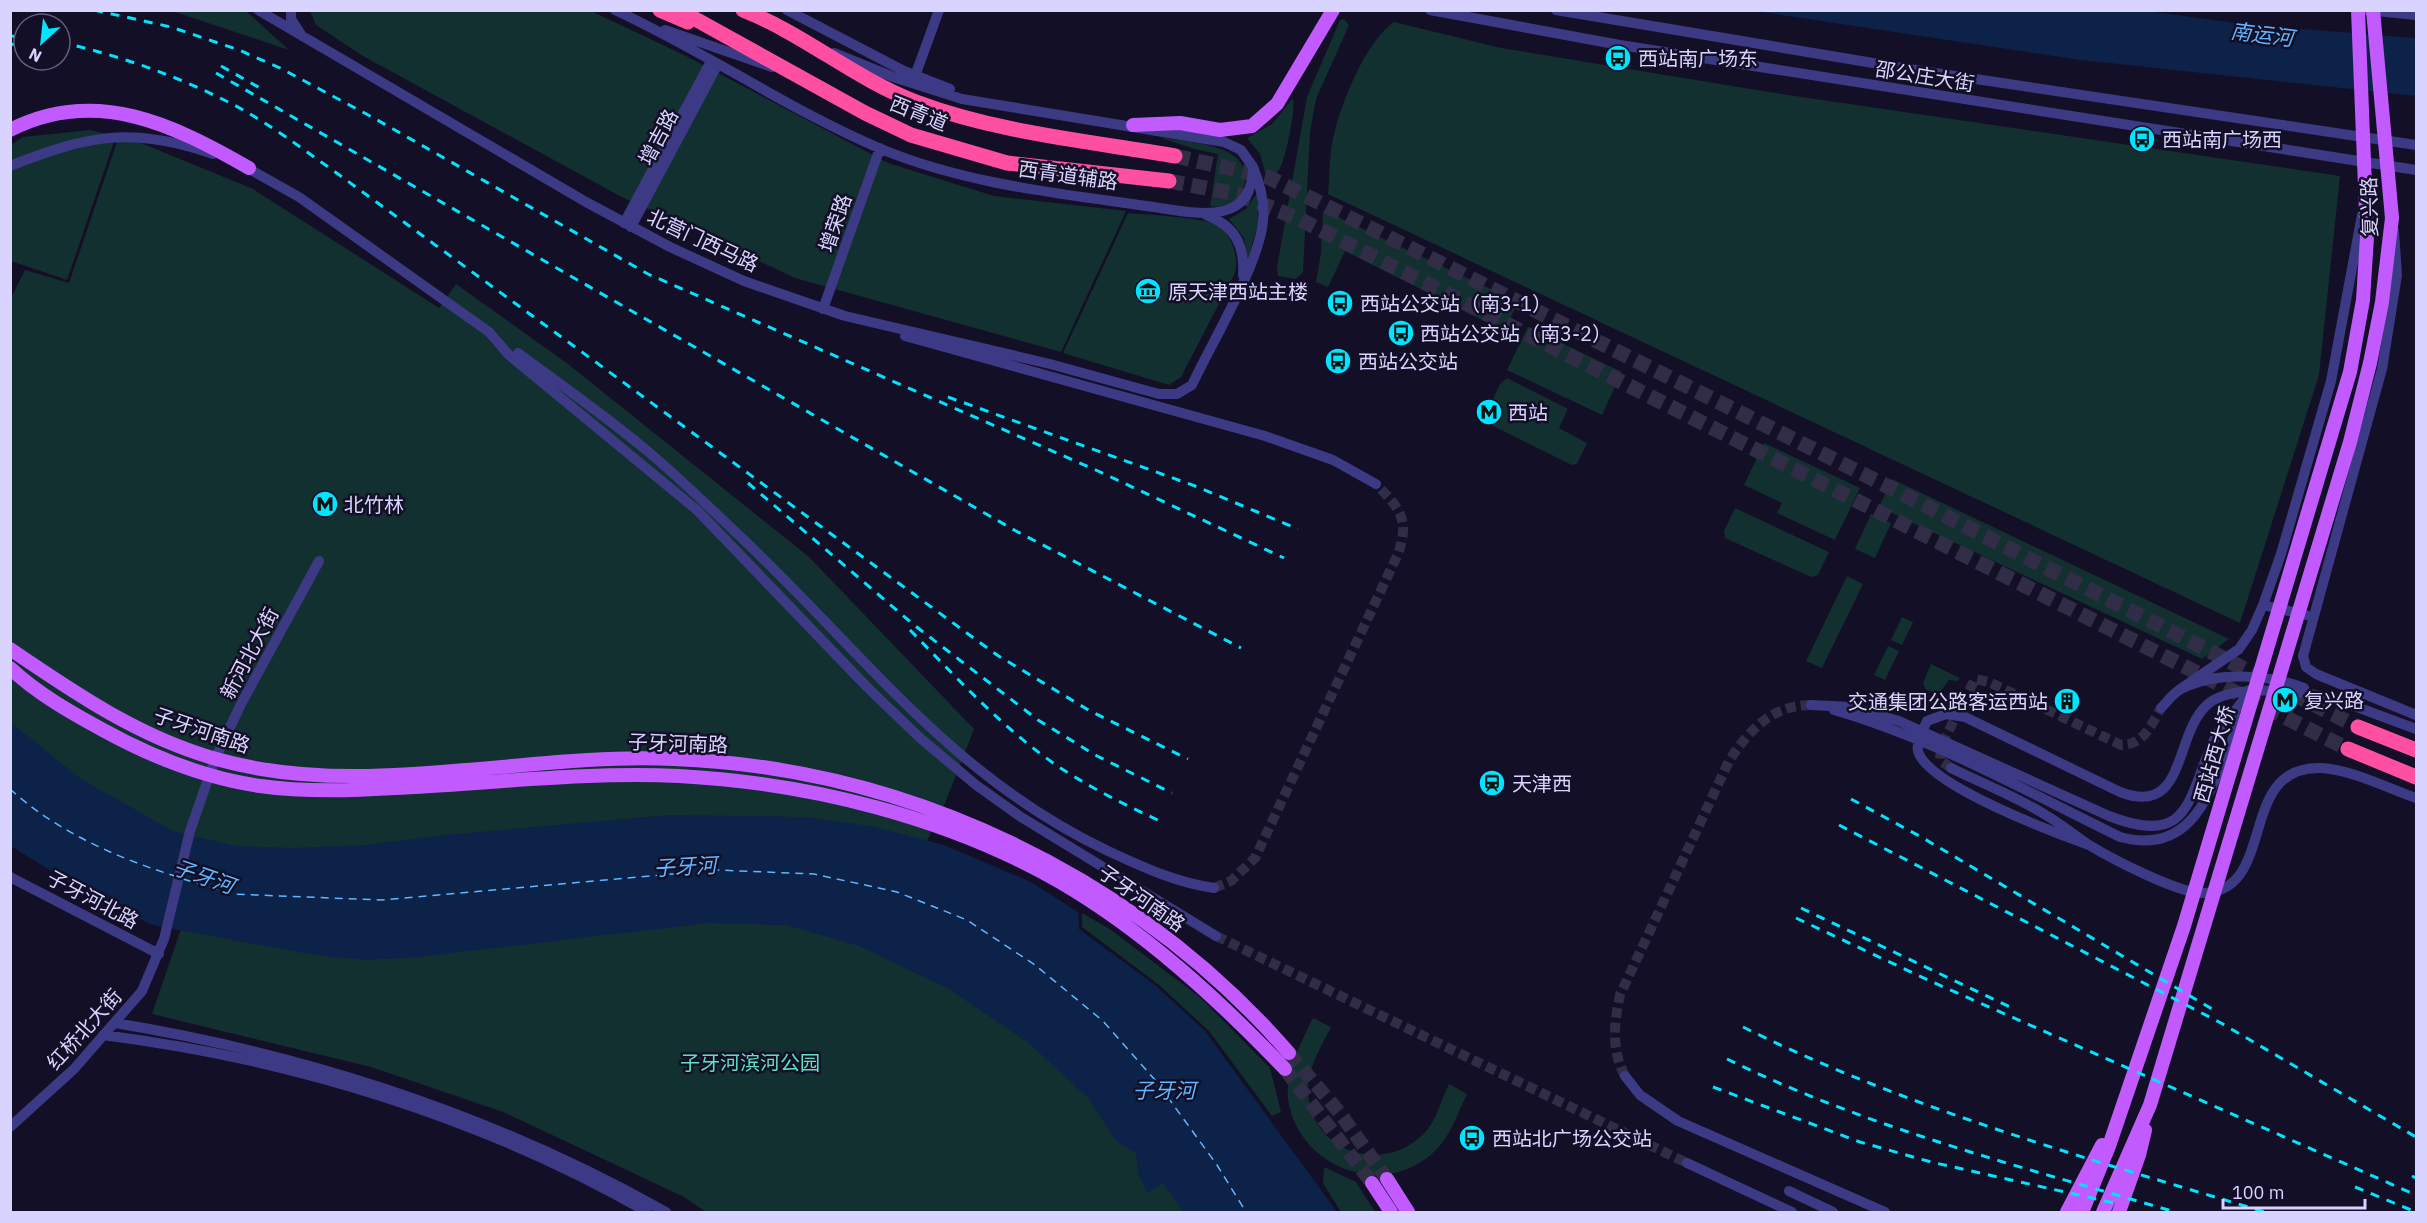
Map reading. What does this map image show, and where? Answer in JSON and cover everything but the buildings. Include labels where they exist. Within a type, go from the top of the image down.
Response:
[{"type":"highway","points":[[660,10],[736,43]]},
{"type":"highway","name":"西青道","points":[[679,10],[736,43],[910,135],[1007,163],[1169,181]]},
{"type":"highway","name":"西青道","points":[[743,10],[755,14],[832,60],[914,101],[959,117],[1016,130],[1175,156]]},
{"type":"highway","points":[[2358,727],[2416,750]]},
{"type":"highway","points":[[2348,749],[2416,777]]},
{"type":"main road","name":"复兴路","points":[[2363,300],[2367,237],[2361,109],[2368,14]]},
{"type":"main road","name":"复兴路","points":[[2368,14],[2382,111],[2392,218],[2382,302]]},
{"type":"main road","points":[[1133,125],[1180,123],[1220,130],[1252,126],[1277,104],[1331,15]]},
{"type":"main road","points":[[10,129],[46,116],[76,110],[113,112],[142,117],[175,128],[249,168]]},
{"type":"main road","name":"西站西大桥","points":[[2082,1212],[2098,1178],[2184,926],[2248,699],[2343,399],[2363,300]]},
{"type":"main road","name":"西站西大桥","points":[[2103,1212],[2150,1105],[2350,442],[2370,363],[2382,302]]},
{"type":"main road","name":"子牙河南路","points":[[10,649],[96,707],[172,743],[215,759],[273,771],[352,776],[629,759],[674,759],[770,768],[875,792],[927,809],[1008,841],[1066,869],[1119,903],[1231,993],[1289,1053]]},
{"type":"main road","name":"子牙河南路","points":[[10,668],[57,705],[123,741],[156,756],[209,775],[231,780],[289,789],[336,791],[605,776],[679,776],[783,788],[876,809],[981,843],[1037,870],[1082,896],[1143,939],[1202,987],[1285,1069]]},
{"type":"main road","points":[[231,780],[224,775],[225,770],[228,765],[235,764]]},
{"type":"main road","points":[[2119,1212],[2139,1155],[2150,1105]]},
{"type":"main road","points":[[2067,1212],[2122,1106]]},
{"type":"main road","points":[[1387,1179],[1408,1212]]},
{"type":"main road","points":[[1372,1183],[1391,1212]]},
{"type":"street","name":"北营门西马路","points":[[258,10],[304,39],[628,225],[744,281],[845,316],[1050,364],[1159,394],[1177,394],[1192,385],[1242,281]]},
{"type":"street","points":[[291,10],[291,19],[304,39]]},
{"type":"street","name":"西青道辅路","points":[[615,10],[880,148],[951,173],[1037,192],[1203,213],[1224,212],[1239,204],[1251,187],[1253,167]]},
{"type":"street","points":[[787,10],[915,76],[995,105]]},
{"type":"street","points":[[915,76],[939,10]]},
{"type":"street","name":"邵公庄大街","points":[[1430,10],[1620,45],[2416,170]]},
{"type":"street","name":"邵公庄大街","points":[[1556,10],[1910,69],[2416,145]]},
{"type":"street","points":[[2368,14],[2416,15]]},
{"type":"street","points":[[631,17],[797,76]]},
{"type":"street","points":[[797,38],[933,91],[1062,117],[1133,125],[1224,142],[1241,150],[1253,167],[1260,188],[1263,219],[1258,244],[1242,281]]},
{"type":"street","name":"增吉路","points":[[628,225],[714,62]]},
{"type":"street","points":[[10,166],[66,145],[119,135],[180,143],[249,168],[317,209],[489,332],[607,419],[663,464],[747,543],[935,734],[988,779],[1066,830],[1106,850],[1180,883],[1214,888]]},
{"type":"street","name":"增荣路","points":[[823,309],[880,148]]},
{"type":"street","points":[[2161,708],[2179,690],[2239,649],[2252,630],[2263,604],[2282,554],[2331,381],[2365,203]]},
{"type":"street","points":[[1203,213],[1220,221],[1236,236],[1243,257],[1242,281]]},
{"type":"street","points":[[2392,218],[2397,275],[2382,369],[2303,656],[2306,667],[2332,682],[2416,715]]},
{"type":"street","points":[[845,316],[971,357],[1275,439],[1333,460],[1376,484]]},
{"type":"street","points":[[489,332],[509,355],[697,510],[919,737],[997,802],[1216,936]]},
{"type":"street","name":"新河北大街","points":[[164,939],[190,831],[215,759],[241,704],[319,561]]},
{"type":"street","points":[[2263,604],[2312,617]]},
{"type":"street","points":[[2179,690],[2225,678],[2279,680],[2416,729]]},
{"type":"street","points":[[2248,699],[2217,734],[2187,807],[2162,825],[2150,828],[2136,827],[1899,721],[1851,707],[1811,705],[1879,725],[1956,758],[2120,837],[2149,841],[2172,836],[2196,816],[2248,699],[2253,678]]},
{"type":"street","points":[[2334,699],[2297,691],[2248,699],[2226,695],[2207,705],[2196,722],[2167,787],[2156,796],[2145,798],[2120,792],[1965,717],[1946,714],[1928,721],[1918,743],[1918,751],[1923,761],[1938,775],[2035,825],[2089,845],[2179,888],[2203,893],[2226,887],[2245,869],[2271,794],[2293,774],[2308,769],[2335,770],[2416,798]]},
{"type":"street","points":[[1951,768],[2042,813],[2089,845]]},
{"type":"street","name":"子牙河北路","points":[[10,877],[159,954]]},
{"type":"street","name":"红桥北大街","points":[[10,1127],[74,1070],[142,991],[164,939]]},
{"type":"street","points":[[115,1023],[176,1033],[250,1050],[332,1071],[409,1095],[520,1138],[581,1166],[666,1212]]},
{"type":"street","points":[[103,1035],[168,1043],[244,1058],[401,1104],[514,1146],[647,1212]]},
{"type":"street","points":[[1625,1076],[1640,1095],[1654,1107],[1678,1121],[1885,1212]]},
{"type":"street","points":[[1687,1162],[1787,1211]]},
{"type":"street","points":[[1789,1191],[1833,1212]]},
{"type":"green space","points":[[172,11],[246,11],[289,50]]},
{"type":"green space","points":[[310,11],[591,11],[684,55],[888,163],[994,196],[1126,211],[1061,352],[795,278],[618,195],[363,56],[316,25]]},
{"type":"green space","points":[[1344,19],[1349,25],[1316,99],[1310,132],[1303,272],[1296,279],[1278,276],[1277,267],[1307,97],[1340,20]]},
{"type":"green space","points":[[1394,22],[1501,48],[1775,93],[2340,176],[2319,375],[2240,623],[1328,194],[1332,141],[1349,89],[1374,43]]},
{"type":"green space","points":[[1293,98],[1292,121],[1285,154],[1279,170],[1268,183],[1260,154],[1247,138],[1272,124]]},
{"type":"green space","points":[[90,130],[116,136],[67,280],[11,261],[11,145],[23,137]]},
{"type":"green space","points":[[1159,137],[1212,146],[1235,156],[1246,176],[1243,190],[1229,204],[1210,206],[1218,154],[1194,149]]},
{"type":"green space","name":"北竹林","points":[[118,139],[136,141],[253,189],[439,308],[456,284],[568,364],[809,557],[974,729],[945,803],[921,854],[311,861],[165,835],[11,734],[10,300],[25,270],[69,283]]},
{"type":"green space","points":[[1257,196],[1258,223],[1248,259],[1244,238],[1229,219],[1246,209]]},
{"type":"green space","points":[[1323,210],[1518,302],[1504,331],[1345,251],[1328,287],[1316,282],[1321,253]]},
{"type":"green space","points":[[1128,213],[1209,222],[1222,229],[1235,253],[1235,273],[1181,377],[1169,385],[1063,353]]},
{"type":"green space","points":[[1528,327],[1622,372],[1602,415],[1507,370]]},
{"type":"green space","points":[[1507,378],[1568,409],[1559,428],[1587,443],[1577,464],[1572,465],[1487,423],[1485,416],[1500,384]]},
{"type":"green space","points":[[1764,443],[1860,488],[1835,540],[1777,513],[1782,503],[1744,485]]},
{"type":"green space","points":[[1892,479],[2229,639],[2202,659],[1879,507]]},
{"type":"green space","points":[[1735,508],[1829,552],[1818,575],[1811,577],[1725,538],[1724,531]]},
{"type":"green space","points":[[1871,514],[1891,523],[1875,558],[1855,549]]},
{"type":"green space","points":[[1847,576],[1863,584],[1822,668],[1806,661]]},
{"type":"green space","points":[[1902,617],[1913,622],[1902,645],[1891,640]]},
{"type":"green space","points":[[1888,646],[1899,651],[1885,680],[1874,675]]},
{"type":"green space","points":[[1931,664],[1960,678],[1957,681],[1949,680],[1939,693],[1926,690],[1923,683]]},
{"type":"green space","name":"子牙河滨河公园","points":[[747,907],[982,987],[1212,1212],[706,1212],[684,1197],[503,1112],[371,1067],[152,1014],[184,920]]},
{"type":"green space","points":[[1082,913],[1111,930],[1201,998],[1270,1068],[1281,1112],[1272,1116],[1209,1031],[1159,985],[1082,927]]},
{"type":"green space","points":[[1313,1018],[1331,1027],[1315,1058],[1308,1083],[1312,1114],[1322,1131],[1337,1144],[1354,1152],[1373,1155],[1392,1152],[1411,1144],[1427,1130],[1437,1114],[1449,1084],[1467,1094],[1450,1130],[1436,1150],[1416,1165],[1395,1173],[1372,1175],[1350,1171],[1329,1161],[1311,1147],[1297,1128],[1289,1105],[1288,1083],[1294,1060]]},
{"type":"green space","points":[[1324,1167],[1356,1182],[1375,1212],[1341,1212],[1323,1183]]},
{"type":"water","name":"南运河","points":[[2140,10],[2250,25],[2416,38],[2416,96],[2081,60],[1755,11]]},
{"type":"water","name":"子牙河","points":[[10,722],[81,779],[173,831],[235,846],[294,848],[365,845],[444,835],[669,815],[808,817],[875,827],[944,845],[1031,882],[1078,912],[1079,929],[1155,985],[1205,1031],[1337,1212],[1184,1212],[1163,1183],[1147,1193],[1138,1173],[1136,1153],[1116,1141],[1088,1098],[1030,1044],[949,989],[859,946],[786,925],[708,923],[418,957],[365,960],[315,955],[152,925],[90,895],[11,846]]},
{"type":"ferry route","points":[[10,789],[47,818],[88,842],[131,861],[175,876]]},
{"type":"ferry route","points":[[183,879],[232,894],[381,900],[717,870],[814,874],[897,892],[967,920],[1035,965],[1103,1021],[1156,1081],[1217,1165],[1246,1212]]},
{"type":"tunnel","points":[[1175,156],[1268,177],[1887,486],[2358,727]]},
{"type":"tunnel","points":[[1169,181],[1237,194],[1297,218],[2348,749]]},
{"type":"tunnel","points":[[1214,888],[1231,881],[1255,858],[1398,554],[1403,523],[1397,508],[1376,484]]},
{"type":"tunnel","points":[[1951,768],[1940,760],[1941,746],[1975,679],[1989,682],[2121,745],[2136,742],[2141,738],[2161,708]]},
{"type":"tunnel","points":[[1625,1076],[1617,1056],[1615,1036],[1620,995],[1729,761],[1745,739],[1763,721],[1785,709],[1811,705]]},
{"type":"tunnel","points":[[1216,936],[1687,1163]]},
{"type":"tunnel","points":[[1289,1053],[1339,1112],[1387,1179]]},
{"type":"tunnel","points":[[1285,1069],[1372,1183]]},
{"type":"railway","points":[[94,10],[171,27],[239,50],[280,68],[372,117],[648,274],[1098,471],[1284,558]]},
{"type":"railway","points":[[72,45],[127,60],[170,76],[261,120],[997,655],[1090,711],[1188,759]]},
{"type":"railway","points":[[221,66],[260,88]]},
{"type":"railway","points":[[216,73],[1016,531],[1241,648]]},
{"type":"railway","points":[[948,397],[1195,486],[1298,529]]},
{"type":"railway","points":[[748,483],[914,625],[1038,720],[1097,756],[1172,793]]},
{"type":"railway","points":[[910,630],[981,702],[1038,752],[1096,789],[1160,821]]},
{"type":"railway","points":[[1851,799],[1923,838],[2212,1009]]},
{"type":"railway","points":[[1839,825],[2221,1023],[2416,1137]]},
{"type":"railway","points":[[1801,908],[2010,1007]]},
{"type":"railway","points":[[1796,918],[1930,981],[2416,1195]]},
{"type":"railway","points":[[1743,1027],[1869,1083],[1934,1108],[2066,1152],[2265,1212]]},
{"type":"railway","points":[[1727,1059],[1781,1084],[1892,1126],[1948,1145],[2175,1212]]},
{"type":"railway","points":[[1713,1087],[1860,1142],[1931,1162],[2114,1203]]},
{"type":"railway","points":[[2412,1176],[2416,1178]]},
{"type":"railway","points":[[2355,1187],[2416,1212]]},
{"type":"place","name":"西站南广场东","points":[[1618,58]]},
{"type":"place","name":"西站南广场西","points":[[2142,139]]},
{"type":"place","name":"原天津西站主楼","points":[[1148,291]]},
{"type":"place","name":"西站公交站（南3-1）","points":[[1340,303]]},
{"type":"place","name":"西站公交站（南3-2）","points":[[1401,333]]},
{"type":"place","name":"西站公交站","points":[[1338,361]]},
{"type":"place","name":"西站","points":[[1489,412]]},
{"type":"place","name":"北竹林","points":[[325,504]]},
{"type":"place","name":"复兴路","points":[[2285,700]]},
{"type":"place","name":"交通集团公路客运西站","points":[[2067,701]]},
{"type":"place","name":"天津西","points":[[1492,783]]},
{"type":"place","name":"西站北广场公交站","points":[[1472,1138]]}]
